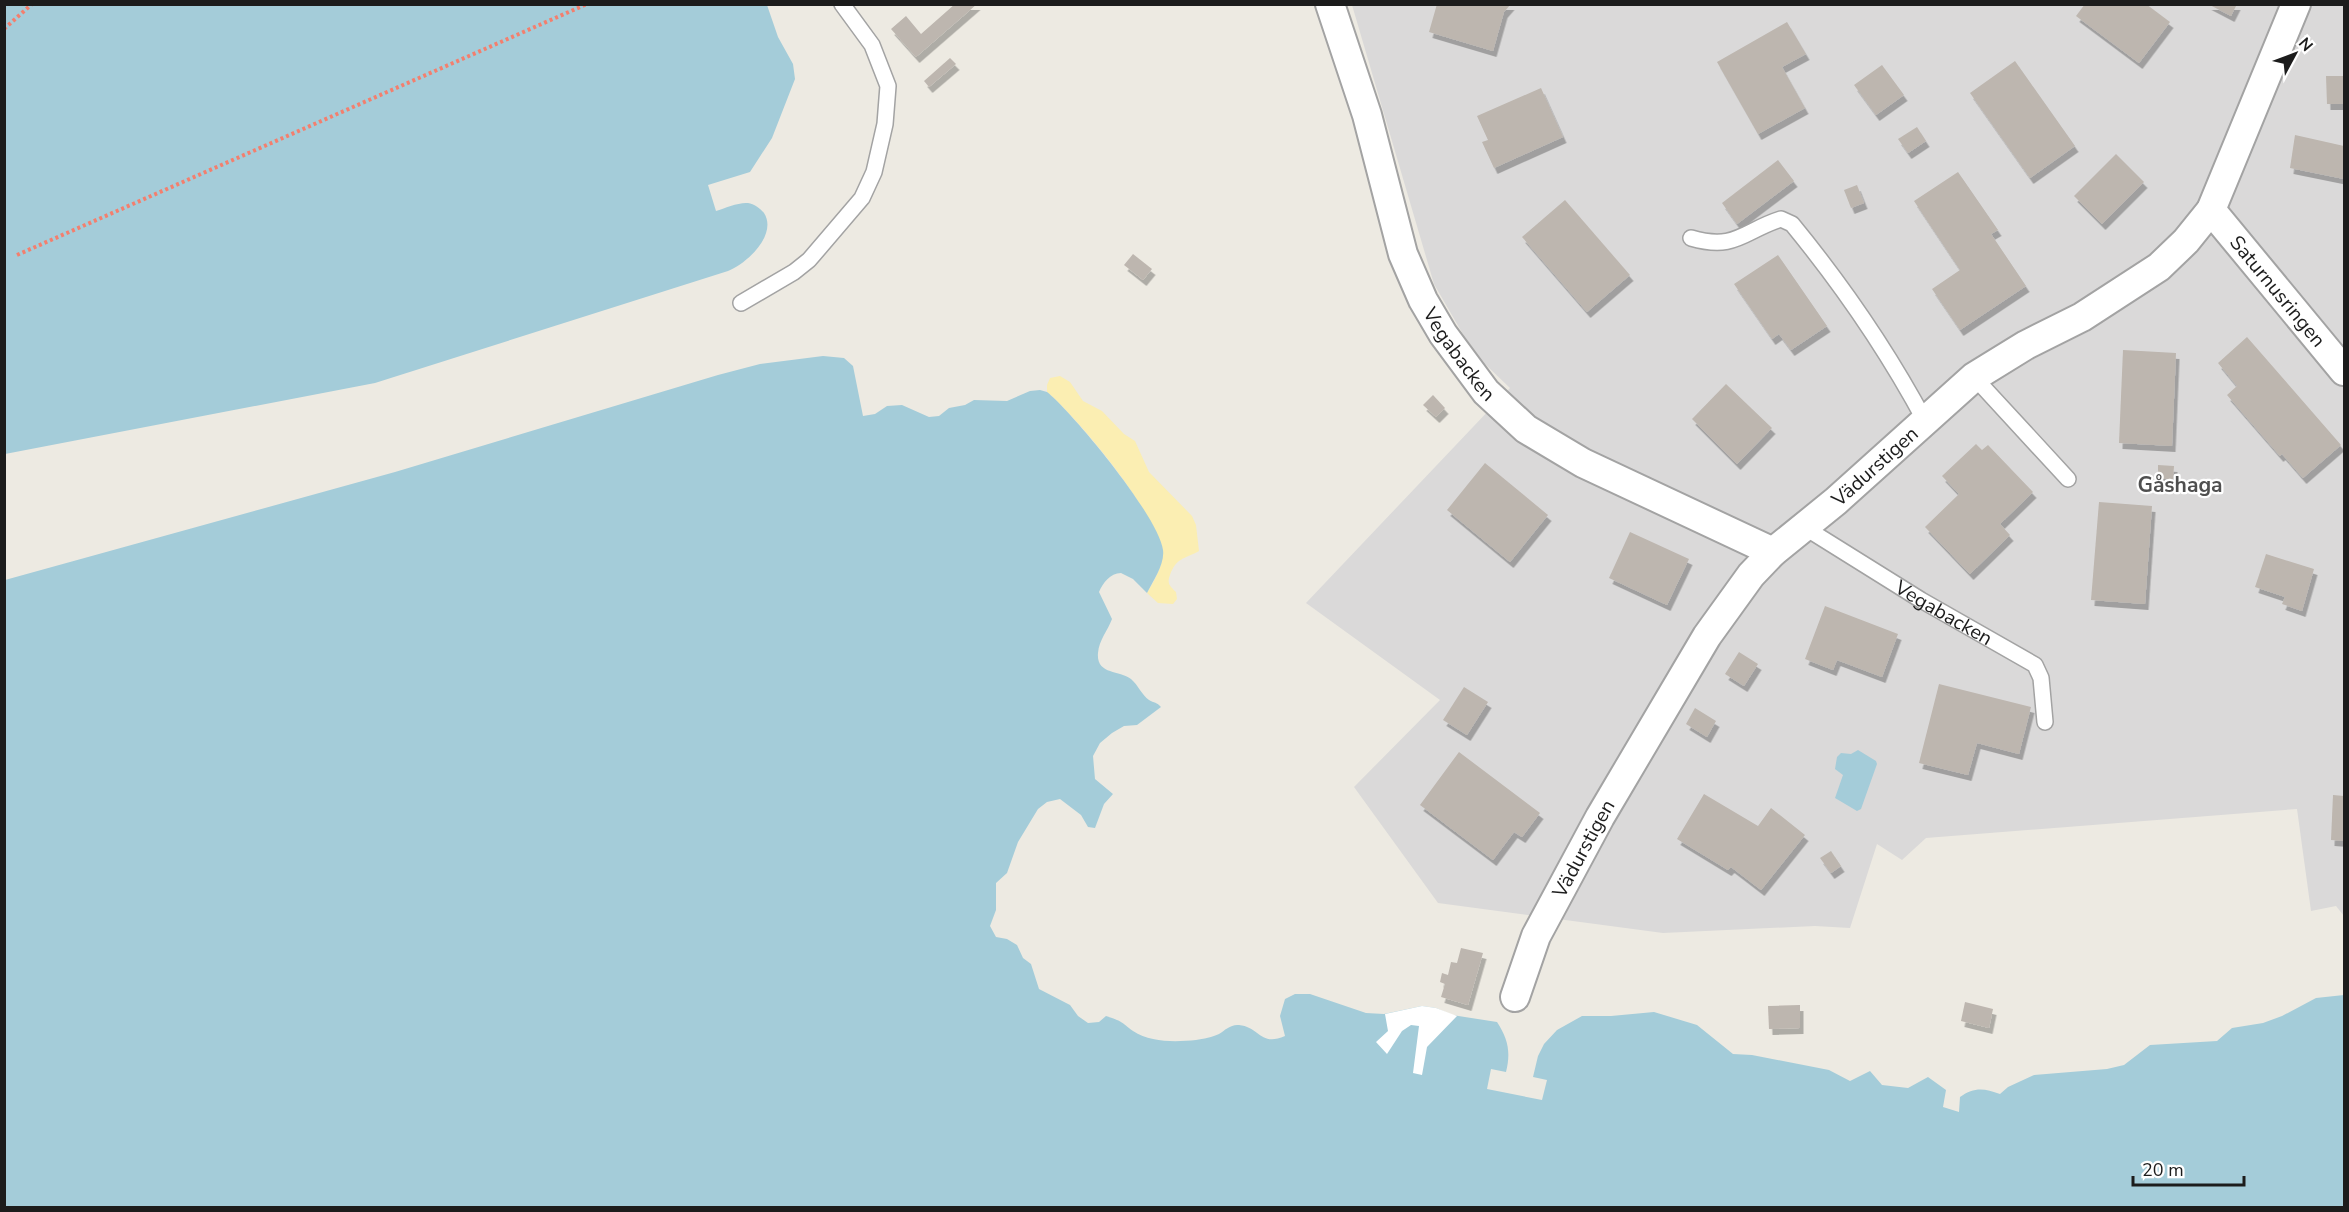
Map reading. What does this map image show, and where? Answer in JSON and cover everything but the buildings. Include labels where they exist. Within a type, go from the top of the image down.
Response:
[{"type":"street","name":"Vegabacken","points":[[1330,4],[1367,115],[1403,254],[1423,300],[1443,334],[1486,392],[1526,429],[1583,463],[1773,552]]},
{"type":"street","name":"Vädurstigen","points":[[1515,997],[1536,936],[1651,728],[1707,636],[1751,575],[1773,552],[1974,377],[2026,345],[2082,317],[2159,267],[2186,241],[2211,210],[2296,4]]},
{"type":"street","name":"Saturnusringen","points":[[2211,210],[2344,371]]},
{"type":"lane","points":[[741,303],[794,272],[809,260],[861,198],[874,172],[885,124],[888,86],[872,45],[842,4]]},
{"type":"lane","points":[[1691,238],[1711,244],[1746,237],[1769,223],[1781,219],[1792,224],[1850,301],[1904,381],[1925,422]]},
{"type":"lane","points":[[1974,377],[2068,479]]},
{"type":"lane","name":"Vegabacken","points":[[1804,527],[1921,600],[2035,665],[2041,678],[2046,722]]},
{"type":"path","points":[[4,29],[32,4]]},
{"type":"path","points":[[17,255],[587,4]]},
{"type":"shaded area","points":[[1352,5],[2344,5],[2344,916],[2336,906],[2311,911],[2297,809],[1926,838],[1902,860],[1877,844],[1850,928],[1815,926],[1663,933],[1438,903],[1354,787],[1440,700],[1306,603],[1510,388],[1485,364],[1464,336],[1434,284]]},
{"type":"sand","points":[[1060,376],[1070,382],[1083,401],[1102,411],[1124,434],[1135,441],[1149,472],[1192,516],[1196,525],[1199,551],[1181,560],[1172,569],[1169,582],[1176,592],[1177,599],[1173,604],[1158,603],[1147,593],[1161,563],[1160,546],[1151,524],[1136,499],[1098,447],[1047,392],[1050,378]]},
{"type":"water","points":[[5,4],[767,5],[778,37],[793,64],[795,79],[772,138],[750,172],[708,185],[716,211],[740,203],[752,204],[764,213],[767,230],[758,248],[743,262],[728,271],[375,383],[5,454]]},
{"type":"water","points":[[823,356],[844,358],[853,366],[863,416],[875,414],[887,406],[902,405],[929,417],[939,416],[949,408],[965,405],[974,400],[1007,401],[1030,391],[1047,392],[1076,421],[1114,467],[1147,514],[1158,535],[1163,550],[1162,561],[1147,593],[1133,579],[1121,573],[1110,577],[1099,592],[1112,619],[1102,639],[1098,660],[1104,669],[1131,679],[1149,700],[1161,707],[1137,725],[1124,726],[1100,743],[1093,756],[1095,779],[1113,794],[1104,804],[1095,828],[1088,827],[1081,815],[1060,799],[1047,802],[1038,809],[1018,842],[1007,873],[996,883],[996,910],[990,926],[996,937],[1007,939],[1017,945],[1023,958],[1031,964],[1039,989],[1070,1005],[1078,1016],[1088,1023],[1099,1022],[1106,1016],[1121,1022],[1140,1035],[1156,1040],[1208,1038],[1236,1025],[1246,1026],[1265,1038],[1277,1039],[1285,1036],[1280,1016],[1285,999],[1295,994],[1310,994],[1366,1013],[1384,1014],[1422,1006],[1436,1008],[1452,1015],[1497,1022],[1508,1046],[1508,1065],[1506,1072],[1491,1069],[1487,1089],[1542,1100],[1547,1080],[1533,1077],[1538,1056],[1544,1044],[1557,1030],[1582,1016],[1654,1012],[1697,1025],[1733,1054],[1752,1055],[1829,1070],[1850,1081],[1870,1071],[1882,1085],[1908,1088],[1928,1077],[1946,1090],[1943,1107],[1959,1112],[1960,1097],[1970,1091],[1984,1090],[2000,1094],[2008,1087],[2034,1075],[2107,1069],[2124,1065],[2150,1045],[2217,1041],[2232,1028],[2263,1023],[2316,998],[2344,995],[2344,1207],[5,1208],[5,580],[395,472],[718,375],[760,364]]},
{"type":"water","points":[[1858,750],[1876,761],[1877,764],[1861,809],[1857,811],[1835,798],[1843,775],[1835,769],[1837,757],[1841,753],[1851,754]]},
{"type":"pier","points":[[1422,1006],[1436,1008],[1457,1016],[1427,1047],[1422,1075],[1413,1073],[1419,1026],[1411,1025],[1402,1031],[1387,1054],[1376,1042],[1388,1031],[1385,1014]]},
{"type":"district","name":"Gåshaga","points":[[2180,485]]}]
